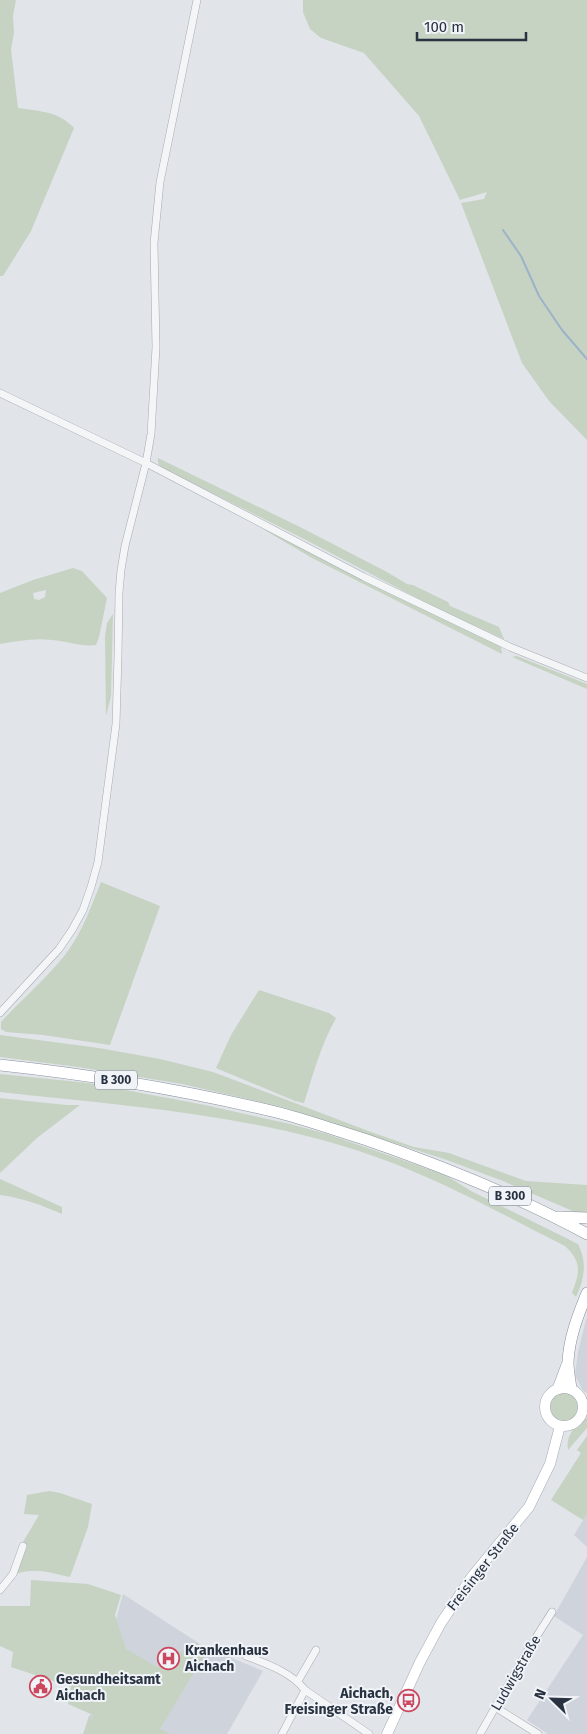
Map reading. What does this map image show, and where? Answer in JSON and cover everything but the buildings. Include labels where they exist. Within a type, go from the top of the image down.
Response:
[{"type":"highway","name":"B 300","points":[[0,1065],[128,1082],[280,1113],[326,1126],[464,1176],[555,1216],[587,1234]]},
{"type":"highway","points":[[555,1216],[587,1218]]},
{"type":"highway","points":[[572,1226],[587,1242]]},
{"type":"highway","points":[[558,1389],[568,1364],[573,1331],[587,1293]]},
{"type":"highway","points":[[568,1364],[571,1389]]},
{"type":"main road","points":[[558,1389],[571,1389],[580,1396],[585,1406],[577,1421],[568,1426],[560,1426],[549,1418],[545,1408],[549,1396],[558,1389]]},
{"type":"main road","name":"Freisinger Straße","points":[[386,1734],[420,1662],[447,1614],[471,1578],[529,1507],[550,1464],[560,1426]]},
{"type":"street","points":[[0,1013],[59,949],[72,930],[91,888],[98,862],[116,724],[121,570],[125,546],[146,463],[154,401],[156,347],[154,243],[160,182],[197,0]]},
{"type":"street","points":[[0,393],[146,463],[364,577],[510,646],[587,678]]},
{"type":"street","points":[[0,1590],[13,1574],[23,1546]]},
{"type":"street","name":"Ludwigstraße","points":[[480,1734],[552,1612]]},
{"type":"street","points":[[298,1681],[316,1650]]},
{"type":"street","points":[[246,1656],[270,1665],[298,1681],[305,1690],[369,1734]]},
{"type":"street","points":[[282,1734],[305,1690]]},
{"type":"street","points":[[496,1706],[538,1734]]},
{"type":"shaded area","points":[[587,1316],[587,1393],[583,1391],[575,1375],[578,1352]]},
{"type":"shaded area","points":[[587,1514],[587,1547],[574,1535]]},
{"type":"shaded area","points":[[587,1557],[587,1734],[548,1734],[527,1720],[583,1635],[554,1616]]},
{"type":"shaded area","name":"Krankenhaus Aichach","points":[[123,1594],[203,1646],[263,1671],[227,1734],[85,1734]]},
{"type":"green space","points":[[0,0],[16,0],[11,49],[18,108],[55,115],[68,122],[74,128],[31,231],[3,276],[0,276]]},
{"type":"green space","points":[[303,0],[587,0],[587,440],[549,401],[522,363],[461,203],[484,199],[487,192],[460,200],[419,116],[364,53],[321,38],[310,29],[303,12]]},
{"type":"green space","points":[[158,458],[302,528],[407,584],[448,602],[450,606],[499,627],[504,639],[440,610],[160,467]]},
{"type":"green space","points":[[263,529],[281,536],[501,646],[502,654],[312,558]]},
{"type":"green space","points":[[73,568],[82,571],[107,598],[96,645],[39,639],[0,644],[0,593],[33,580]],"holes":[[[46,590],[45,597],[39,600],[34,599],[33,593]]]},
{"type":"green space","points":[[113,614],[111,696],[106,716],[105,637],[107,623]]},
{"type":"green space","points":[[517,656],[587,684],[587,689],[512,657]]},
{"type":"green space","points":[[101,882],[160,906],[110,1045],[43,1035],[6,1032],[1,1029],[1,1022],[50,972],[71,947],[86,920]]},
{"type":"green space","points":[[259,990],[329,1013],[336,1018],[314,1070],[304,1103],[216,1068],[231,1035]]},
{"type":"green space","points":[[0,1035],[99,1048],[160,1059],[213,1072],[414,1147],[449,1153],[526,1181],[587,1185],[587,1213],[575,1212],[503,1181],[447,1160],[282,1107],[182,1084],[78,1067],[0,1057]]},
{"type":"green space","points":[[0,1074],[88,1083],[205,1105],[290,1124],[327,1134],[447,1176],[471,1191],[578,1244],[584,1264],[579,1290],[576,1297],[572,1293],[577,1279],[578,1268],[577,1262],[565,1246],[448,1187],[401,1166],[331,1142],[238,1121],[143,1107],[0,1092]]},
{"type":"green space","points":[[0,1098],[80,1105],[37,1138],[0,1173]]},
{"type":"green space","points":[[0,1179],[62,1207],[62,1214],[32,1202],[0,1195]]},
{"type":"green space","points":[[564,1393],[574,1397],[578,1407],[574,1417],[564,1421],[554,1417],[550,1407],[554,1397]]},
{"type":"green space","points":[[587,1418],[587,1428],[568,1450],[568,1440],[572,1431]]},
{"type":"green space","points":[[587,1436],[587,1514],[583,1520],[551,1500],[581,1453],[577,1450]]},
{"type":"green space","points":[[49,1491],[92,1504],[88,1527],[70,1577],[37,1571],[15,1574],[26,1545],[23,1542],[39,1515],[24,1514],[27,1495]]},
{"type":"green space","points":[[31,1580],[88,1584],[121,1595],[115,1615],[126,1649],[157,1667],[197,1642],[205,1654],[160,1729],[170,1734],[83,1734],[89,1716],[91,1716],[90,1722],[93,1715],[68,1704],[71,1687],[11,1667],[13,1652],[0,1646],[0,1606],[30,1606]]},
{"type":"waterway","points":[[503,230],[521,256],[539,296],[562,330],[587,359]]},
{"type":"place","name":"Krankenhaus Aichach","points":[[169,1658]]},
{"type":"place","name":"Gesundheitsamt Aichach","points":[[40,1687]]},
{"type":"place","name":"Aichach, Freisinger Straße","points":[[409,1701]]}]
